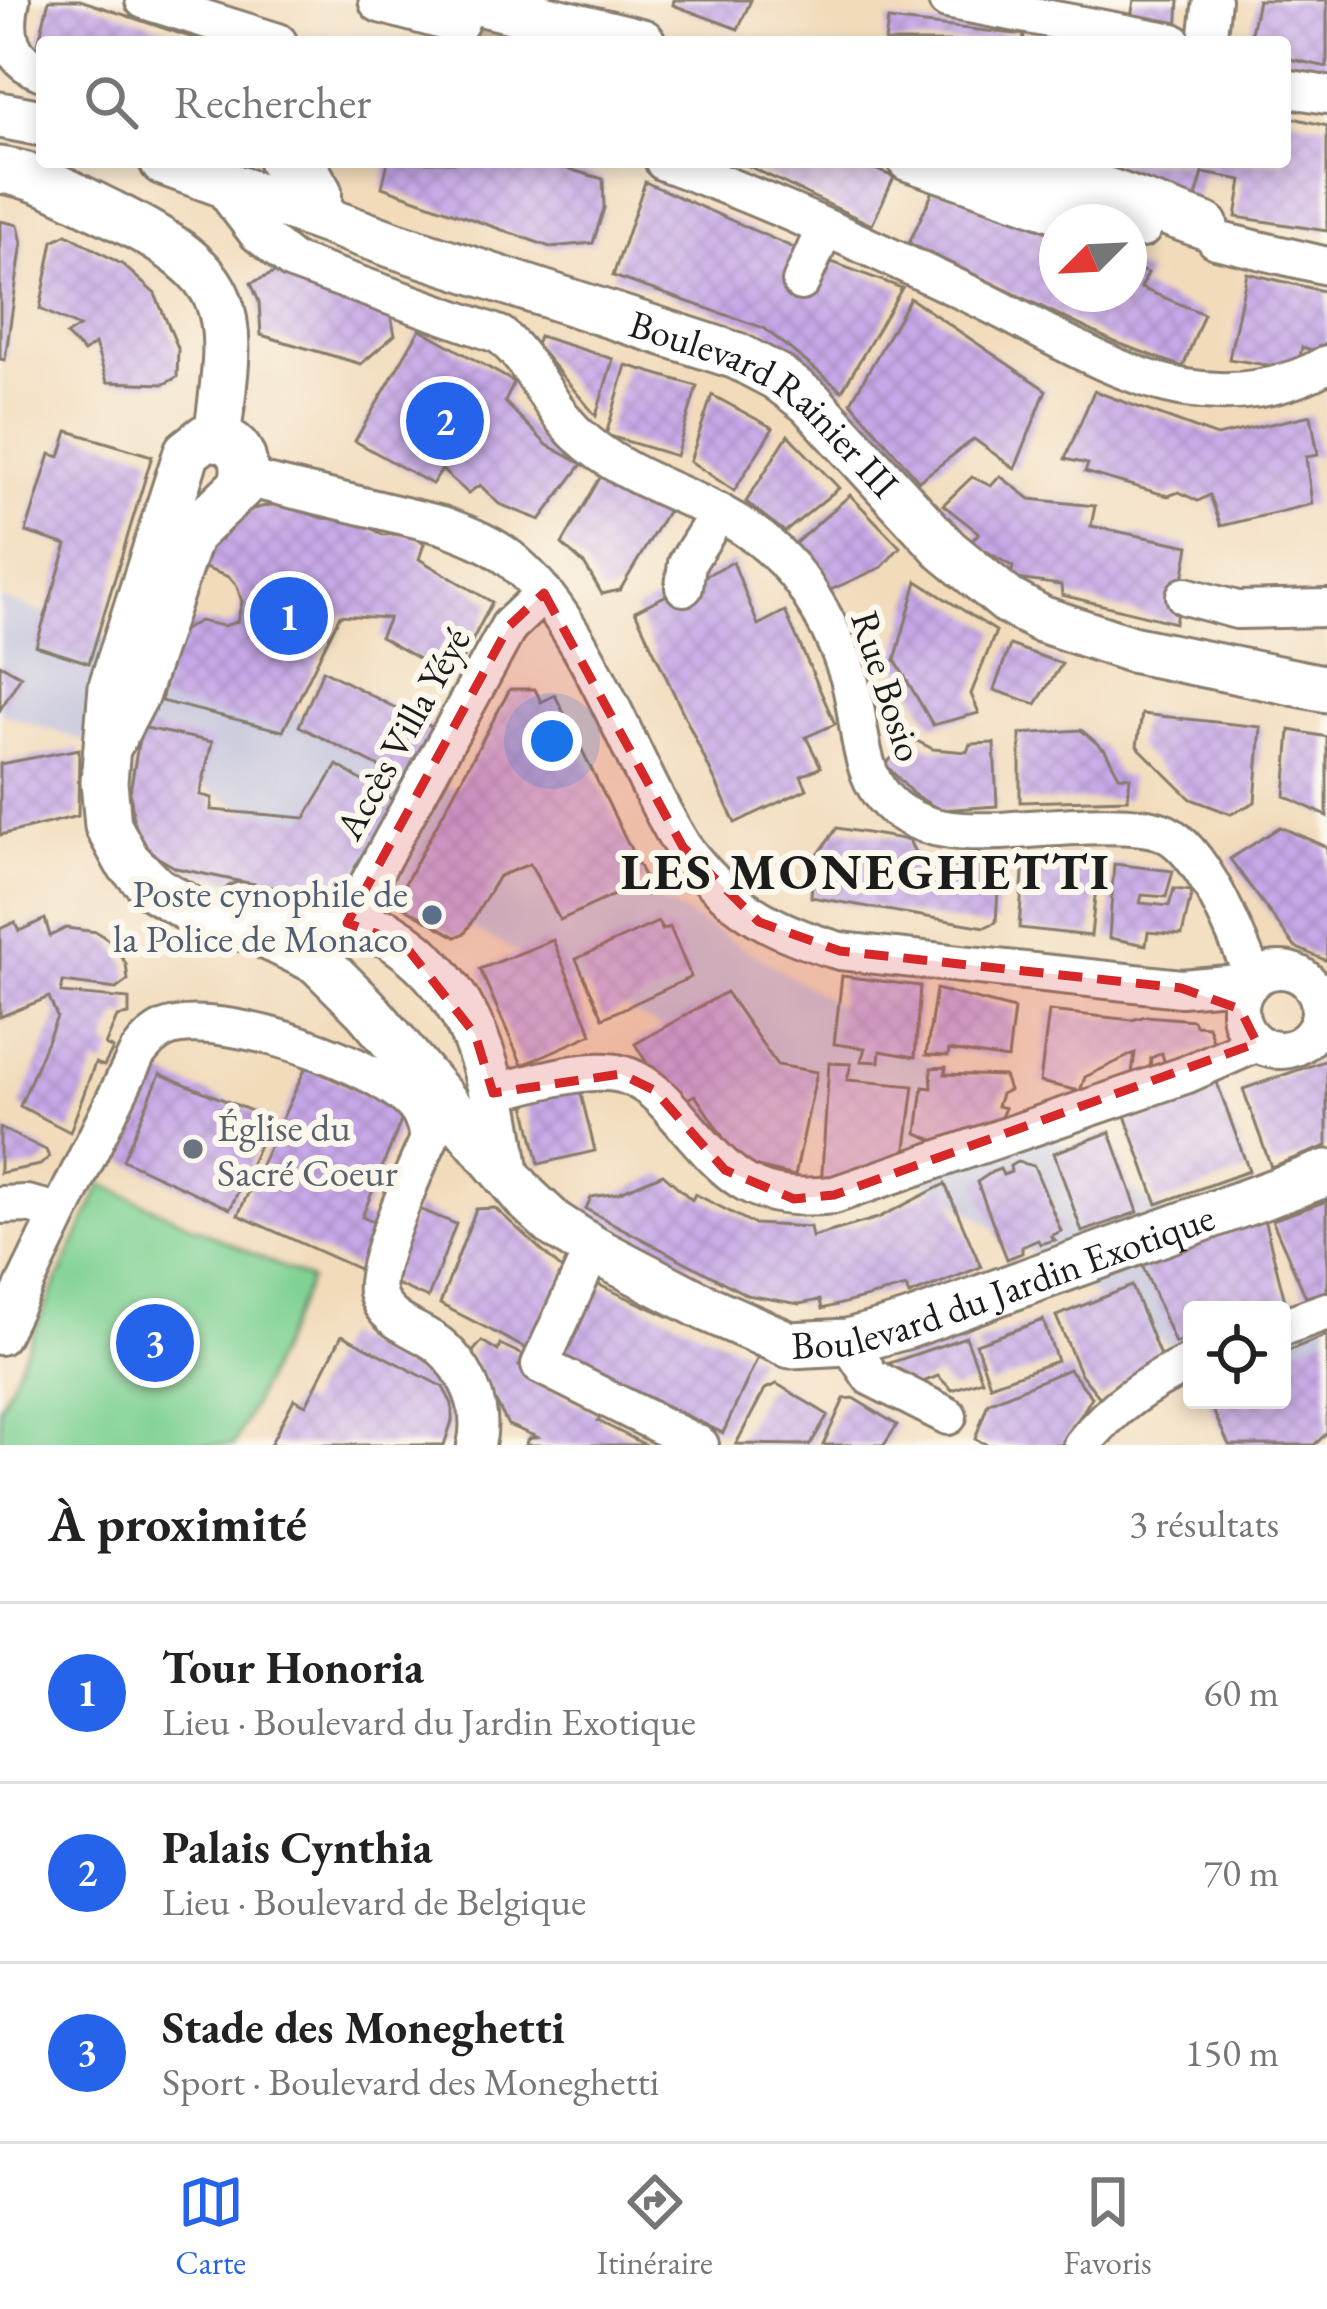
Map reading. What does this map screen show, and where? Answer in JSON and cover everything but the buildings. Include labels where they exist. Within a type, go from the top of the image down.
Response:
[{"type":"main road","points":[[382,0],[608,36]]},
{"type":"main road","points":[[0,115],[36,122]]},
{"type":"main road","name":"Boulevard Rainier III","points":[[181,168],[694,339],[776,377],[826,419],[947,551],[1008,601],[1041,619],[1131,649],[1327,688]]},
{"type":"main road","points":[[985,168],[1078,204]]},
{"type":"main road","points":[[1040,168],[1207,237]]},
{"type":"main road","points":[[0,170],[51,184],[128,222],[188,258],[208,276],[226,319],[229,342],[217,437]]},
{"type":"main road","points":[[1147,227],[1207,237]]},
{"type":"main road","points":[[110,743],[136,694],[190,535],[234,488],[245,464],[230,441],[217,437],[195,443],[181,471],[112,686],[104,782],[108,826],[140,877],[204,918],[256,931],[299,949],[366,1009]]},
{"type":"main road","points":[[181,471],[199,496],[234,488]]},
{"type":"main road","points":[[174,898],[207,899],[347,923],[386,933],[403,943],[448,988],[485,1056],[506,1174]]},
{"type":"main road","points":[[366,1009],[371,977],[385,962],[426,967]]},
{"type":"main road","name":"Boulevard du Jardin Exotique","points":[[366,1009],[423,1102],[506,1174],[554,1224],[708,1309],[790,1345],[848,1342],[1045,1278],[1327,1173]]},
{"type":"main road","points":[[423,1102],[474,1069],[475,1034]]},
{"type":"main road","points":[[423,1102],[493,1094]]},
{"type":"street","points":[[11,0],[6,27],[10,44],[28,67],[36,70]]},
{"type":"street","points":[[144,0],[259,36]]},
{"type":"street","points":[[947,0],[1141,36]]},
{"type":"street","points":[[1205,36],[1212,0]]},
{"type":"street","points":[[1291,89],[1327,95]]},
{"type":"street","points":[[294,168],[314,175],[323,191],[323,219]]},
{"type":"street","points":[[679,168],[826,228],[1114,365],[1160,382],[1232,392],[1293,381],[1327,364]]},
{"type":"street","points":[[924,168],[1039,207]]},
{"type":"street","name":"Rue Bosio","points":[[217,180],[257,233],[292,260],[500,335],[522,354],[576,434],[610,459],[719,512],[774,547],[824,616],[850,678],[864,762],[891,806],[929,826],[960,833],[1134,827],[1164,832],[1180,845],[1235,931],[1248,990]]},
{"type":"street","points":[[801,282],[826,228]]},
{"type":"street","points":[[1207,237],[1327,266]]},
{"type":"street","points":[[234,488],[463,532],[509,558],[561,614],[682,847],[710,881],[759,922],[840,951],[1181,988],[1248,990]]},
{"type":"street","points":[[684,586],[686,563],[719,512]]},
{"type":"street","name":"Accès Villa Yéyé","points":[[347,923],[508,626],[544,593]]},
{"type":"street","points":[[1185,596],[1237,610],[1327,608]]},
{"type":"street","points":[[1289,970],[1322,994],[1319,1036],[1285,1051],[1257,1043],[1244,1028],[1248,990],[1264,973],[1289,970]]},
{"type":"street","points":[[0,1336],[87,1151],[136,1054],[148,1040],[166,1028],[194,1024],[287,1040],[356,1066],[423,1102],[377,1293],[393,1316],[439,1345],[461,1372],[478,1405],[476,1445]]},
{"type":"street","points":[[493,1094],[598,1071],[621,1074],[654,1090],[725,1170],[759,1191],[794,1199],[834,1195],[1185,1075],[1257,1043]]},
{"type":"street","points":[[0,1205],[27,1204],[59,1212]]},
{"type":"street","points":[[593,1249],[540,1365],[700,1445]]},
{"type":"street","points":[[1291,1324],[1327,1311]]},
{"type":"street","points":[[848,1342],[872,1378],[948,1416]]},
{"type":"street","points":[[1082,1445],[1103,1418],[1149,1382],[1183,1366]]},
{"type":"highlighted area","points":[[544,593],[683,847],[759,922],[840,951],[1181,988],[1240,1009],[1257,1043],[834,1195],[794,1199],[725,1170],[654,1090],[621,1074],[493,1093],[475,1034],[403,943],[347,923],[509,626]]},
{"type":"shaded area","points":[[0,598],[225,679],[518,820],[732,941],[1019,1115],[1327,1320],[1327,1430],[1316,1445],[1263,1409],[1291,1409],[1291,1301],[1183,1301],[1183,1355],[956,1202],[675,1035],[182,776],[0,712]]},
{"type":"green space","points":[[102,1184],[310,1280],[234,1445],[0,1445],[0,1406]]},
{"type":"tunnel","points":[[456,20],[523,36]]},
{"type":"place","name":"Palais Cynthia","points":[[445,421]]},
{"type":"place","name":"Tour Honoria","points":[[289,616]]},
{"type":"place","name":"Poste cynophile de la Police de Monaco","points":[[432,915]]},
{"type":"place","name":"Église du Sacré Coeur","points":[[193,1149]]},
{"type":"place","name":"Stade des Moneghetti","points":[[155,1343]]},
{"type":"district","name":"LES MONEGHETTI","points":[[866,871]]}]
